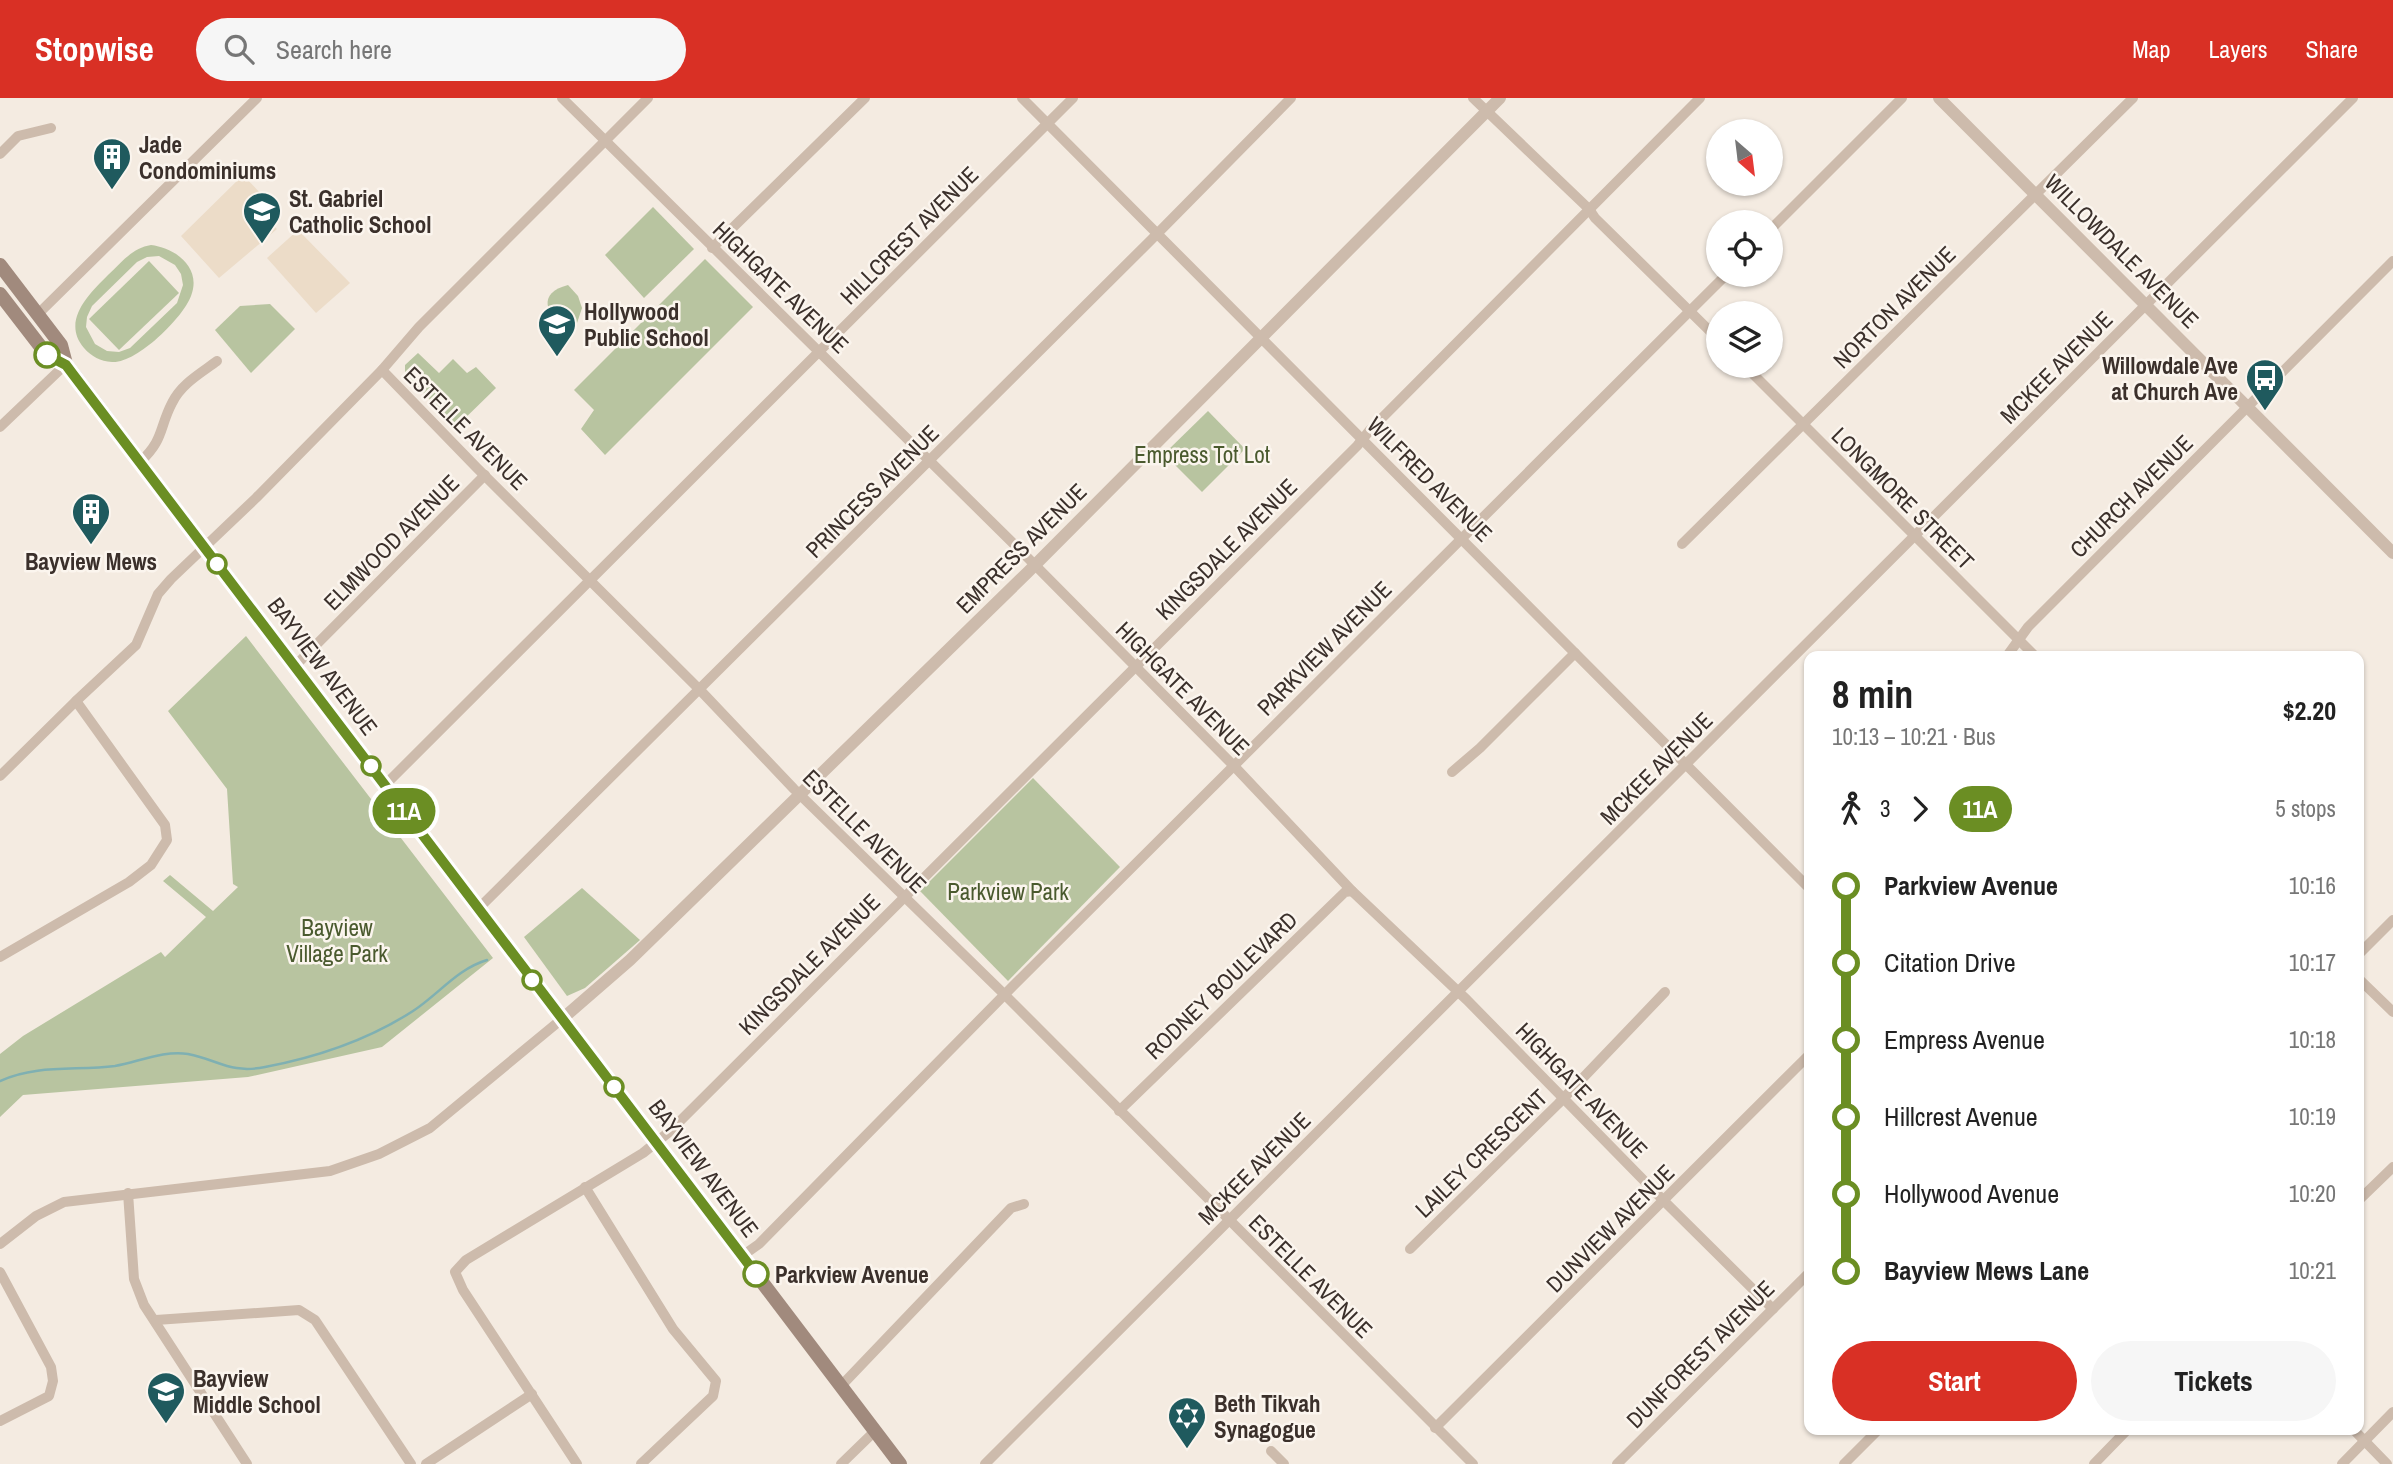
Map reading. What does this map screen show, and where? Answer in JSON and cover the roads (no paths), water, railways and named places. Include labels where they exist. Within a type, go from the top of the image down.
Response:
[{"type":"main road","name":"BAYVIEW AVENUE","points":[[0,265],[61,345],[66,365],[900,1464]]},
{"type":"main road","points":[[0,287],[14,296],[29,314],[37,314]]},
{"type":"main road","name":"BAYVIEW AVENUE","points":[[0,294],[47,355],[66,365]]},
{"type":"street","points":[[37,314],[257,98]]},
{"type":"street","name":"HIGHGATE AVENUE","points":[[562,98],[1035,565],[1234,766],[1352,891],[1459,992],[1773,1309]]},
{"type":"street","points":[[0,776],[136,645],[158,594],[648,98]]},
{"type":"street","points":[[712,248],[865,98]]},
{"type":"street","name":"WILFRED AVENUE","points":[[1022,98],[1804,884]]},
{"type":"street","name":"HILLCREST AVENUE","points":[[385,785],[1073,98]]},
{"type":"street","name":"PRINCESS AVENUE","points":[[479,908],[1158,233],[1290,98]]},
{"type":"street","points":[[1474,98],[1706,327]]},
{"type":"street","name":"EMPRESS AVENUE","points":[[562,1018],[630,960],[1035,565],[1500,98]]},
{"type":"street","name":"KINGSDALE AVENUE","points":[[532,1394],[463,1290],[455,1272],[466,1260],[656,1143],[1363,439],[1700,98]]},
{"type":"street","points":[[1783,217],[1902,98]]},
{"type":"street","name":"WILLOWDALE AVENUE","points":[[1940,98],[2393,553]]},
{"type":"street","name":"NORTON AVENUE","points":[[1682,544],[2133,98]]},
{"type":"street","name":"MCKEE AVENUE","points":[[985,1464],[2353,98]]},
{"type":"street","points":[[0,155],[18,136],[51,128]]},
{"type":"street","name":"CHURCH AVENUE","points":[[2010,651],[2028,627],[2393,261]]},
{"type":"street","name":"PARKVIEW AVENUE","points":[[742,1256],[757,1246],[1004,994],[1714,287]]},
{"type":"street","points":[[140,461],[156,445],[171,404],[183,387],[217,361]]},
{"type":"street","points":[[0,427],[66,365]]},
{"type":"street","name":"ESTELLE AVENUE","points":[[382,370],[700,690],[800,795],[1004,994],[1473,1464]]},
{"type":"street","name":"LONGMORE STREET","points":[[1757,378],[2030,651]]},
{"type":"street","name":"ELMWOOD AVENUE","points":[[295,666],[485,475]]},
{"type":"street","points":[[1452,772],[1576,653]]},
{"type":"street","points":[[0,957],[129,882],[151,865],[167,840],[165,825],[76,701]]},
{"type":"street","name":"RODNEY BOULEVARD","points":[[1119,1111],[1345,892],[1352,891]]},
{"type":"street","points":[[2364,949],[2393,920]]},
{"type":"street","points":[[2364,984],[2393,1012]]},
{"type":"street","name":"LAILEY CRESCENT","points":[[1410,1249],[1563,1099],[1665,992]]},
{"type":"street","points":[[0,1244],[36,1216],[64,1202],[330,1171],[379,1154],[430,1128],[562,1018]]},
{"type":"street","name":"DUNVIEW AVENUE","points":[[1435,1427],[1804,1060]]},
{"type":"street","points":[[2364,1194],[2393,1167]]},
{"type":"street","points":[[585,1187],[673,1329],[716,1381],[713,1395],[641,1464]]},
{"type":"street","points":[[128,1194],[134,1279],[144,1305],[247,1464]]},
{"type":"street","points":[[841,1386],[1011,1208],[1024,1204]]},
{"type":"street","points":[[0,1272],[51,1367],[52,1381],[49,1396],[0,1421]]},
{"type":"street","name":"DUNFOREST AVENUE","points":[[1617,1464],[1804,1278]]},
{"type":"street","points":[[156,1320],[299,1310],[315,1320],[411,1464]]},
{"type":"street","points":[[426,1464],[532,1394],[577,1464]]},
{"type":"street","points":[[2342,1464],[2393,1412]]},
{"type":"street","points":[[841,1464],[875,1431]]},
{"type":"street","points":[[1844,1464],[1873,1435]]},
{"type":"street","points":[[2094,1464],[2122,1435]]},
{"type":"street","points":[[2359,1435],[2387,1464]]},
{"type":"street","points":[[1271,1451],[1284,1464]]},
{"type":"waterway","points":[[0,1081],[28,1072],[115,1066],[179,1053],[243,1069],[304,1058],[378,1031],[413,1011],[466,969],[487,960]]},
{"type":"place","name":"Jade Condominiums","points":[[112,191]]},
{"type":"place","name":"St. Gabriel Catholic School","points":[[262,245]]},
{"type":"place","name":"Hollywood Public School","points":[[557,358]]},
{"type":"place","name":"Willowdale Ave at Church Ave","points":[[2265,412]]},
{"type":"place","name":"Bayview Mews","points":[[91,546]]},
{"type":"place","name":"Parkview Avenue","points":[[756,1274]]},
{"type":"place","name":"Bayview Middle School","points":[[166,1425]]},
{"type":"place","name":"Beth Tikvah Synagogue","points":[[1187,1450]]},
{"type":"park label","name":"Empress Tot Lot","points":[[1202,454]]},
{"type":"park label","name":"Parkview Park","points":[[1008,891]]},
{"type":"park label","name":"Bayview Village Park","points":[[337,940]]}]
